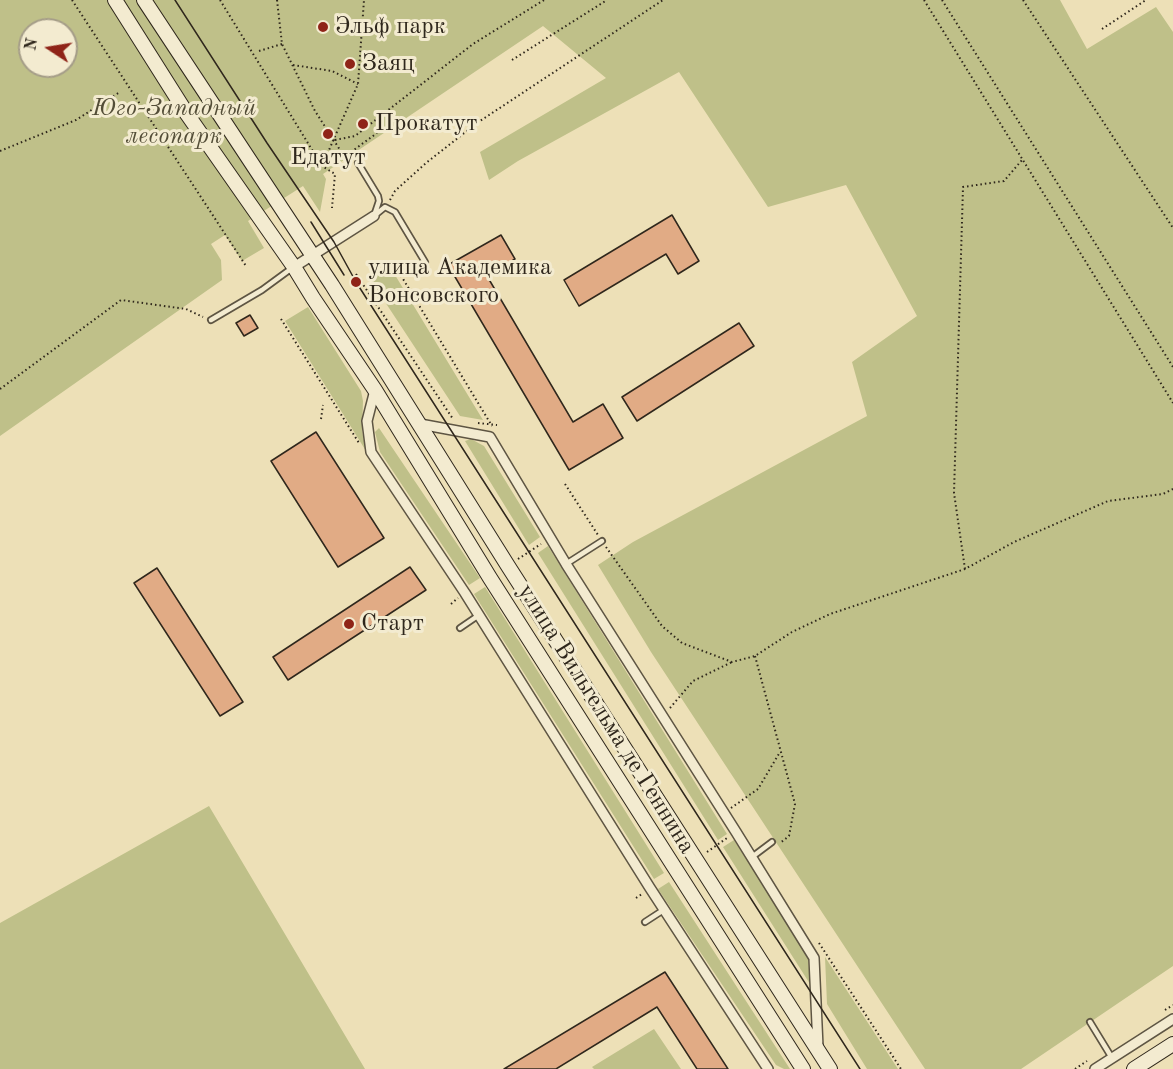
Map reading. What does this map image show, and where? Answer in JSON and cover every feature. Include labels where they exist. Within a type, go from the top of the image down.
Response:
[{"type":"main road","name":"улица Вильгельма де Геннина","points":[[115,0],[187,114],[294,267],[375,390],[490,578],[803,1069]]},
{"type":"main road","name":"улица Вильгельма де Геннина","points":[[144,0],[420,424],[514,576],[830,1069]]},
{"type":"main road","points":[[1134,1069],[1173,1044]]},
{"type":"street","points":[[294,267],[374,216]]},
{"type":"street","points":[[375,390],[367,421],[371,452],[479,615],[650,888],[768,1069]]},
{"type":"street","name":"улица Вильгельма де Геннина","points":[[420,424],[490,437],[566,564],[752,856],[814,958],[818,1050]]},
{"type":"street","points":[[1095,1069],[1173,1019]]},
{"type":"lane","points":[[358,163],[378,196],[379,201],[374,216]]},
{"type":"lane","points":[[374,216],[385,207],[395,212],[425,262]]},
{"type":"lane","points":[[211,320],[294,267]]},
{"type":"lane","points":[[566,564],[602,540]]},
{"type":"lane","points":[[460,628],[479,615]]},
{"type":"lane","points":[[752,856],[772,842]]},
{"type":"lane","points":[[645,922],[665,909]]},
{"type":"lane","points":[[1090,1022],[1112,1058]]},
{"type":"path","points":[[72,0],[246,266]]},
{"type":"path","points":[[220,0],[322,166],[335,174],[333,208]]},
{"type":"path","points":[[277,0],[282,44],[315,111],[342,153],[351,152],[377,133]]},
{"type":"path","points":[[322,166],[358,84],[364,0]]},
{"type":"path","points":[[335,140],[355,136],[473,44],[544,0]]},
{"type":"path","points":[[512,60],[607,0]]},
{"type":"path","points":[[385,207],[395,191],[477,123],[663,0]]},
{"type":"path","points":[[924,0],[1173,403]]},
{"type":"path","points":[[942,0],[1173,368]]},
{"type":"path","points":[[1023,0],[1173,228]]},
{"type":"path","points":[[1102,29],[1146,0]]},
{"type":"path","points":[[259,51],[282,44]]},
{"type":"path","points":[[293,65],[332,71],[358,84]]},
{"type":"path","points":[[0,151],[76,120],[120,92]]},
{"type":"path","points":[[351,152],[358,163]]},
{"type":"path","points":[[965,569],[954,494],[963,187],[1004,181],[1023,160]]},
{"type":"path","points":[[356,274],[455,421]]},
{"type":"path","points":[[0,389],[121,300],[186,309],[211,320]]},
{"type":"path","points":[[321,419],[323,405]]},
{"type":"path","points":[[479,423],[497,425]]},
{"type":"path","points":[[564,484],[662,626],[682,643],[732,662]]},
{"type":"path","points":[[668,710],[693,681],[732,662],[755,656],[792,632],[830,614],[965,569],[1014,542],[1108,501],[1163,495],[1173,489]]},
{"type":"path","points":[[755,656],[795,804],[789,836]]},
{"type":"path","points":[[730,809],[758,789],[780,752]]},
{"type":"green space","name":"Юго-Западный лесопарк","points":[[0,0],[1060,0],[1087,49],[1156,7],[1173,32],[1173,966],[1021,1069],[925,1069],[651,652],[598,565],[633,542],[867,416],[852,362],[917,316],[846,185],[768,207],[679,72],[518,161],[489,180],[480,152],[606,78],[543,26],[323,174],[326,179],[320,212],[303,186],[248,221],[264,248],[242,261],[225,235],[211,244],[221,260],[222,280],[0,436]]},
{"type":"green space","points":[[373,271],[395,275],[483,420],[460,416],[368,276]]},
{"type":"green space","points":[[308,307],[361,391],[362,431],[366,451],[285,321]]},
{"type":"green space","points":[[379,428],[480,578],[469,585],[380,452],[375,432]]},
{"type":"green space","points":[[471,439],[484,446],[540,537],[529,545],[465,441]]},
{"type":"green space","points":[[548,546],[727,834],[718,840],[538,553]]},
{"type":"green space","points":[[485,587],[664,873],[654,879],[474,594]]},
{"type":"green space","points":[[209,806],[365,1069],[0,1069],[0,923]]},
{"type":"green space","points":[[734,840],[808,955],[810,984],[723,847]]},
{"type":"green space","points":[[669,882],[790,1069],[776,1065],[658,889]]},
{"type":"green space","points":[[825,957],[898,1069],[867,1069],[827,1004]]},
{"type":"green space","points":[[654,1029],[681,1069],[594,1069],[592,1067]]},
{"type":"building","points":[[672,215],[699,261],[678,274],[666,254],[579,306],[564,280]]},
{"type":"building","points":[[501,235],[515,259],[487,276],[573,422],[603,404],[623,438],[569,470],[448,265]]},
{"type":"building","points":[[250,315],[258,328],[244,336],[236,323]]},
{"type":"building","points":[[739,323],[754,346],[637,421],[622,397]]},
{"type":"building","points":[[316,432],[384,538],[338,567],[271,461]]},
{"type":"building","name":"Старт","points":[[410,567],[426,590],[288,680],[273,657]]},
{"type":"building","points":[[157,568],[243,702],[220,716],[134,583]]},
{"type":"building","points":[[665,972],[728,1069],[697,1069],[657,1007],[556,1069],[504,1069]]},
{"type":"tram line","points":[[175,0],[334,242],[356,282],[860,1069]]},
{"type":"tram line","points":[[311,222],[344,275]]},
{"type":"place","name":"Эльф парк","points":[[323,27]]},
{"type":"place","name":"Заяц","points":[[350,64]]},
{"type":"place","name":"Прокатут","points":[[363,124]]},
{"type":"place","name":"Едатут","points":[[328,134]]},
{"type":"place","name":"улица Академика Вонсовского","points":[[356,282]]},
{"type":"place","name":"Старт","points":[[349,624]]}]
